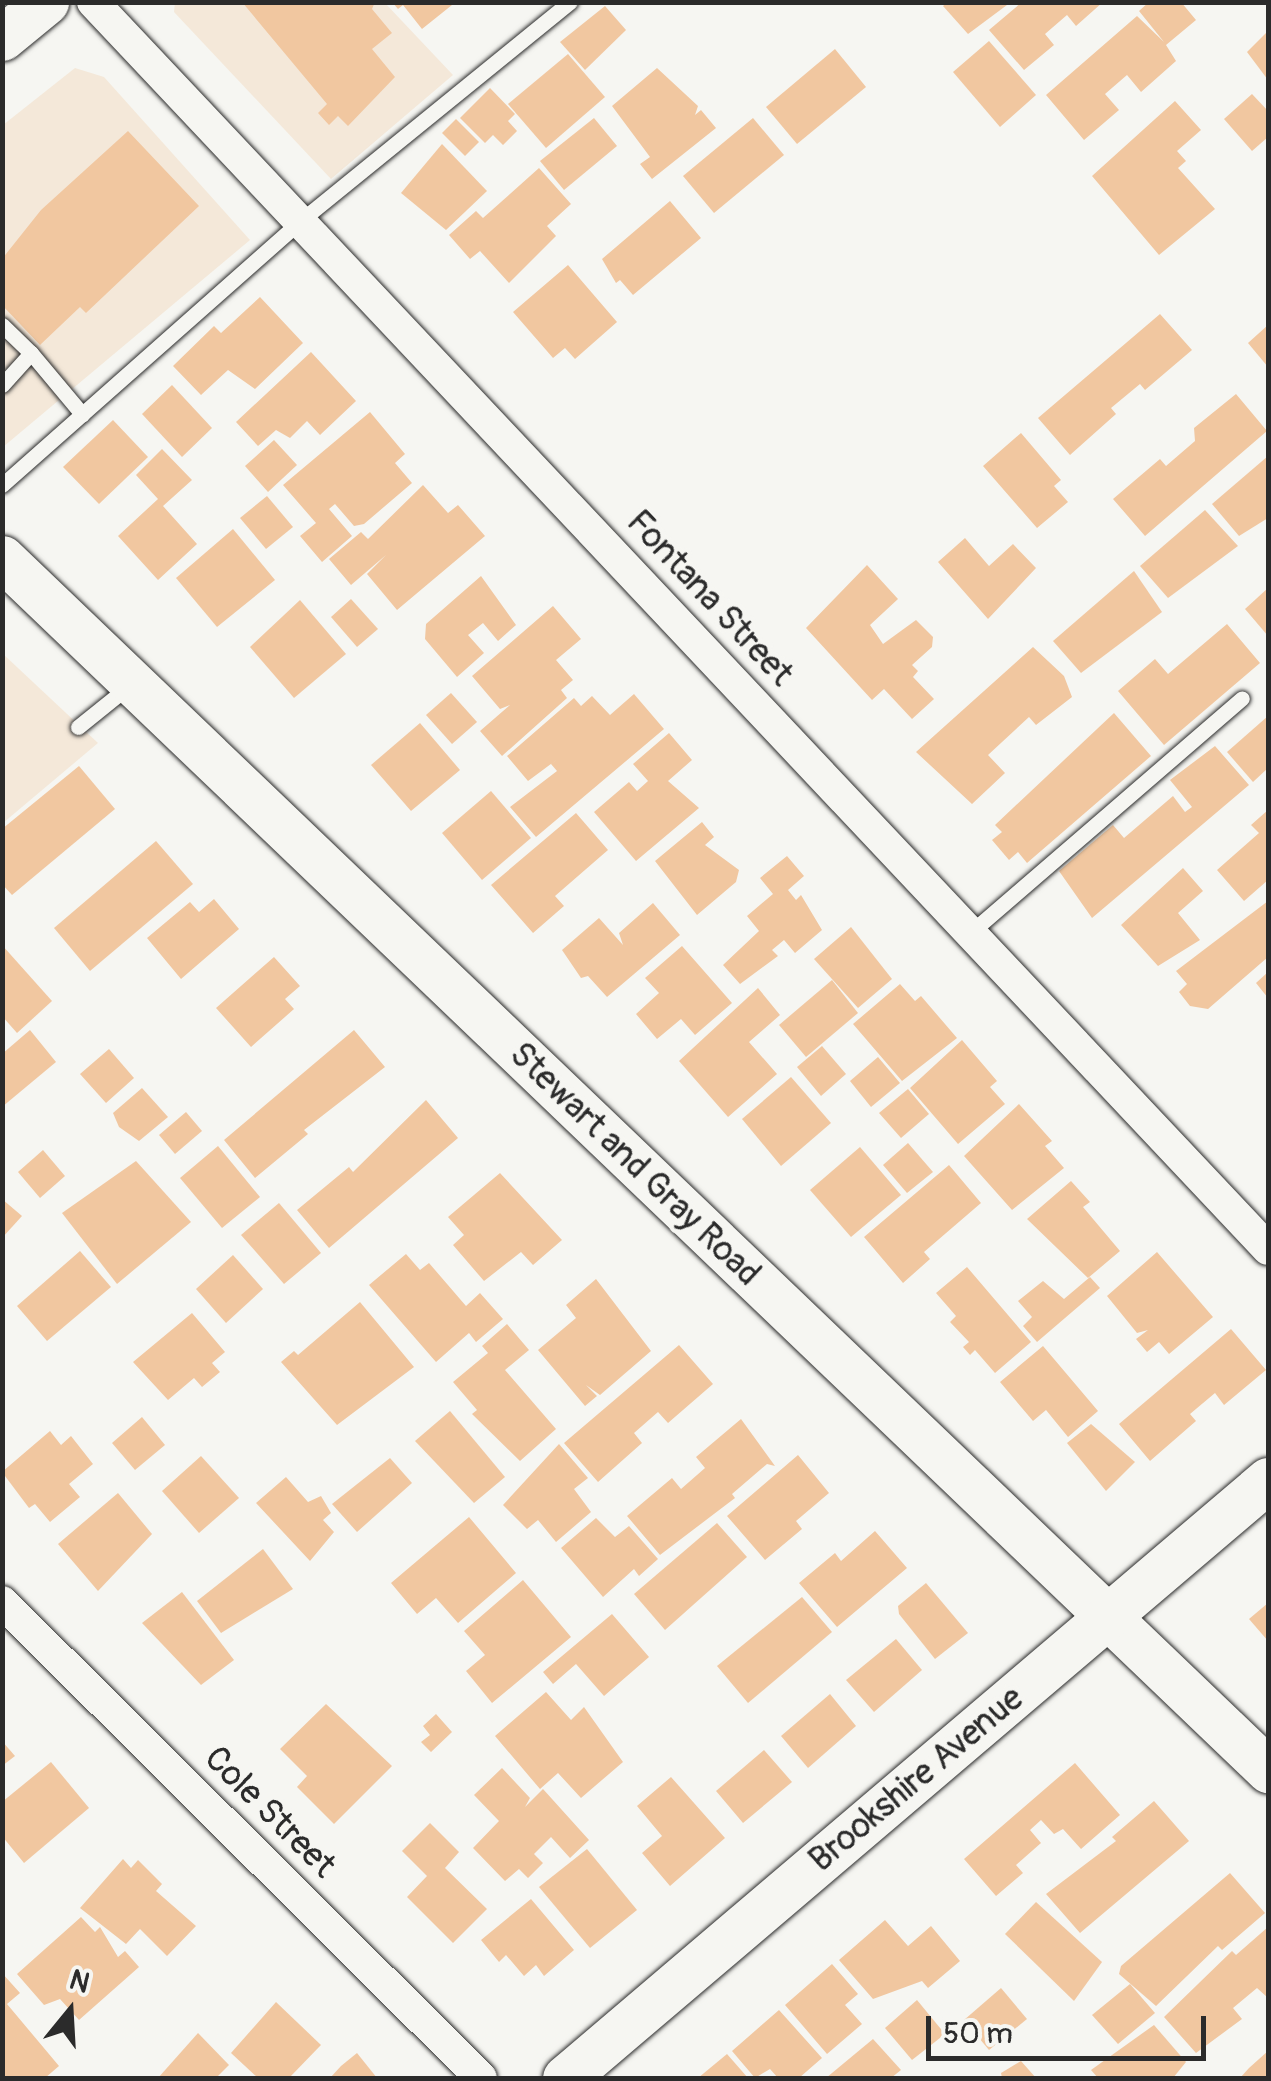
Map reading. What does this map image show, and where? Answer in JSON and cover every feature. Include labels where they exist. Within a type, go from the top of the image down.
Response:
[{"type":"main road","points":[[2,38],[46,2]]},
{"type":"main road","name":"Stewart and Gray Road","points":[[2,558],[1268,1770]]},
{"type":"main road","name":"Brookshire Avenue","points":[[565,2078],[1268,1480]]},
{"type":"street","name":"Fontana Street","points":[[93,2],[1268,1249]]},
{"type":"street","name":"Cole Street","points":[[2,1602],[482,2078]]},
{"type":"lane","points":[[2,485],[300,222],[570,2]]},
{"type":"lane","points":[[2,325],[82,414]]},
{"type":"lane","points":[[2,385],[31,353]]},
{"type":"lane","points":[[78,726],[132,683]]},
{"type":"lane","points":[[970,933],[1242,698]]},
{"type":"shaded area","points":[[175,2],[385,3],[453,75],[331,179],[174,12]]},
{"type":"shaded area","points":[[75,68],[104,77],[250,240],[3,447],[3,125]]},
{"type":"shaded area","points":[[2,653],[98,743],[3,823],[2,823]]},
{"type":"building","points":[[242,2],[375,2],[372,9],[392,33],[372,49],[395,77],[348,126],[338,116],[329,125],[318,113],[327,104]]},
{"type":"building","points":[[392,2],[452,5],[422,29],[403,5],[398,9]]},
{"type":"building","points":[[948,2],[1007,5],[968,34],[943,6]]},
{"type":"building","points":[[1022,2],[1103,2],[1076,26],[1067,15],[1045,34],[1054,45],[1024,70],[989,30]]},
{"type":"building","points":[[1149,2],[1181,2],[1196,20],[1166,45],[1176,61],[1141,92],[1127,75],[1105,94],[1119,110],[1084,140],[1046,95],[1137,16],[1164,42],[1139,11]]},
{"type":"building","points":[[605,6],[626,30],[585,70],[560,42]]},
{"type":"building","points":[[1268,31],[1268,80],[1247,52]]},
{"type":"building","points":[[989,41],[1036,95],[1000,127],[953,72]]},
{"type":"building","points":[[835,49],[866,87],[797,144],[766,107]]},
{"type":"building","points":[[568,54],[605,97],[546,148],[508,104]]},
{"type":"building","points":[[657,68],[698,106],[695,115],[701,110],[716,128],[652,179],[640,164],[650,157],[612,106]]},
{"type":"building","points":[[490,88],[515,114],[508,121],[517,131],[503,145],[493,135],[485,143],[460,118]]},
{"type":"building","points":[[1252,94],[1268,111],[1268,137],[1252,151],[1224,119]]},
{"type":"building","points":[[1175,101],[1201,130],[1177,151],[1186,161],[1178,168],[1215,209],[1159,255],[1092,176]]},
{"type":"building","points":[[594,118],[617,146],[564,190],[540,161]]},
{"type":"building","points":[[753,118],[784,155],[714,213],[683,176]]},
{"type":"building","points":[[456,119],[479,142],[465,156],[442,133]]},
{"type":"building","points":[[128,131],[199,206],[86,313],[80,307],[40,345],[2,305],[2,259],[41,210]]},
{"type":"building","points":[[442,144],[487,191],[446,230],[401,193]]},
{"type":"building","points":[[539,168],[571,204],[547,226],[556,236],[509,283],[480,251],[470,259],[449,235],[476,211],[483,218]]},
{"type":"building","points":[[670,201],[701,238],[633,295],[620,280],[616,283],[602,259]]},
{"type":"building","points":[[568,265],[617,322],[575,359],[565,348],[553,358],[513,312]]},
{"type":"building","points":[[260,297],[303,343],[255,389],[228,370],[201,395],[173,366],[214,326],[221,333]]},
{"type":"building","points":[[1160,314],[1192,350],[1145,390],[1140,384],[1111,408],[1116,414],[1070,455],[1038,418]]},
{"type":"building","points":[[1268,325],[1268,367],[1248,343]]},
{"type":"building","points":[[311,352],[356,401],[320,435],[307,421],[290,438],[276,430],[258,446],[236,422]]},
{"type":"building","points":[[172,385],[212,428],[182,457],[142,414]]},
{"type":"building","points":[[1236,394],[1267,431],[1145,536],[1113,499],[1160,459],[1166,466],[1195,441],[1194,428]]},
{"type":"building","points":[[370,412],[405,454],[395,463],[412,483],[364,524],[354,526],[335,504],[329,509],[352,536],[322,562],[300,536],[316,523],[283,485]]},
{"type":"building","points":[[113,420],[148,457],[99,504],[63,467]]},
{"type":"building","points":[[1021,433],[1061,480],[1054,486],[1068,502],[1037,528],[983,466]]},
{"type":"building","points":[[274,440],[297,465],[268,492],[245,466]]},
{"type":"building","points":[[162,449],[192,480],[163,506],[197,544],[158,580],[118,536],[158,499],[136,475]]},
{"type":"building","points":[[1268,456],[1268,518],[1239,536],[1212,504]]},
{"type":"building","points":[[423,485],[448,513],[458,505],[485,536],[397,610],[367,574],[386,555],[351,585],[329,559],[361,532],[368,539]]},
{"type":"building","points":[[267,496],[293,527],[266,549],[240,518]]},
{"type":"building","points":[[1205,510],[1238,546],[1168,598],[1140,566]]},
{"type":"building","points":[[233,529],[275,580],[217,627],[176,578]]},
{"type":"building","points":[[965,538],[989,566],[1013,544],[1036,568],[988,619],[938,562]]},
{"type":"building","points":[[867,565],[898,599],[870,625],[883,644],[916,620],[933,637],[932,647],[912,665],[918,671],[913,677],[934,699],[912,719],[884,689],[872,700],[806,628]]},
{"type":"building","points":[[1134,571],[1162,612],[1081,673],[1053,641]]},
{"type":"building","points":[[481,576],[516,625],[498,641],[483,623],[468,635],[484,653],[457,677],[425,639],[426,624]]},
{"type":"building","points":[[1268,588],[1268,636],[1245,609]]},
{"type":"building","points":[[351,599],[378,629],[357,647],[331,617]]},
{"type":"building","points":[[300,600],[346,654],[294,698],[250,647]]},
{"type":"building","points":[[553,606],[581,639],[556,660],[573,680],[561,690],[567,698],[502,756],[480,731],[510,705],[500,709],[472,676]]},
{"type":"building","points":[[1227,624],[1260,663],[1164,745],[1118,691],[1155,659],[1168,674]]},
{"type":"building","points":[[1033,647],[1064,676],[1072,697],[1036,725],[1029,717],[988,755],[1005,773],[972,804],[916,752]]},
{"type":"building","points":[[451,693],[477,722],[452,744],[426,715]]},
{"type":"building","points":[[634,694],[664,729],[536,837],[510,807],[557,771],[551,764],[559,758],[528,781],[507,756],[574,698],[581,706],[592,696],[610,715]]},
{"type":"building","points":[[1114,713],[1151,756],[1027,863],[1018,852],[1009,860],[992,840],[1002,832],[995,825]]},
{"type":"building","points":[[1268,716],[1268,768],[1253,782],[1227,752]]},
{"type":"building","points":[[420,723],[460,770],[411,811],[371,765]]},
{"type":"building","points":[[669,733],[692,760],[668,781],[699,808],[636,861],[594,812],[629,782],[637,791],[648,781],[633,764]]},
{"type":"building","points":[[1215,746],[1249,785],[1092,918],[1059,871],[1113,825],[1124,838],[1173,796],[1185,812],[1192,807],[1170,780]]},
{"type":"building","points":[[79,766],[115,809],[12,895],[2,884],[2,829]]},
{"type":"building","points":[[491,791],[531,838],[482,880],[442,833]]},
{"type":"building","points":[[1268,810],[1268,880],[1244,901],[1217,870],[1259,833],[1251,825]]},
{"type":"building","points":[[576,813],[608,850],[555,896],[564,906],[533,933],[491,885]]},
{"type":"building","points":[[702,822],[714,837],[705,845],[739,870],[736,882],[697,915],[655,861]]},
{"type":"building","points":[[156,841],[193,884],[90,971],[54,928]]},
{"type":"building","points":[[787,856],[804,876],[788,890],[796,900],[801,895],[822,930],[795,953],[784,940],[772,950],[778,956],[740,984],[723,965],[759,931],[747,916],[773,894],[760,878]]},
{"type":"building","points":[[1183,868],[1203,891],[1178,913],[1200,940],[1158,966],[1121,925]]},
{"type":"building","points":[[214,899],[239,929],[181,979],[147,938],[190,902],[199,912]]},
{"type":"building","points":[[1268,901],[1268,957],[1208,1009],[1190,1006],[1179,992],[1187,984],[1176,971]]},
{"type":"building","points":[[653,903],[680,935],[607,997],[588,976],[581,978],[562,950],[599,918],[623,945],[619,933]]},
{"type":"building","points":[[851,927],[892,979],[858,1008],[814,959]]},
{"type":"building","points":[[2,945],[52,1001],[17,1033],[2,1016]]},
{"type":"building","points":[[682,946],[732,1003],[695,1035],[681,1019],[657,1039],[636,1014],[659,993],[645,978]]},
{"type":"building","points":[[274,957],[300,986],[285,999],[294,1009],[251,1047],[216,1008]]},
{"type":"building","points":[[1268,972],[1268,998],[1256,983]]},
{"type":"building","points":[[832,980],[858,1013],[806,1057],[779,1025]]},
{"type":"building","points":[[900,984],[915,1001],[921,996],[957,1038],[902,1081],[853,1024]]},
{"type":"building","points":[[758,988],[780,1015],[749,1042],[777,1074],[728,1117],[679,1061]]},
{"type":"building","points":[[30,1030],[56,1062],[2,1107],[2,1054]]},
{"type":"building","points":[[354,1030],[385,1067],[304,1130],[308,1134],[255,1178],[224,1140]]},
{"type":"building","points":[[962,1040],[997,1081],[990,1087],[1005,1104],[958,1144],[910,1088]]},
{"type":"building","points":[[822,1046],[846,1074],[821,1096],[797,1067]]},
{"type":"building","points":[[109,1049],[134,1078],[106,1103],[80,1074]]},
{"type":"building","points":[[878,1057],[900,1083],[871,1107],[850,1081]]},
{"type":"building","points":[[791,1077],[831,1123],[781,1166],[742,1119]]},
{"type":"building","points":[[142,1088],[168,1117],[139,1141],[119,1127],[113,1113]]},
{"type":"building","points":[[908,1089],[929,1114],[901,1138],[879,1113]]},
{"type":"building","points":[[426,1100],[458,1138],[329,1248],[297,1210],[349,1167],[353,1172]]},
{"type":"building","points":[[1019,1104],[1052,1141],[1045,1146],[1064,1168],[1012,1210],[964,1156]]},
{"type":"building","points":[[186,1112],[202,1131],[175,1154],[159,1135]]},
{"type":"building","points":[[908,1143],[933,1172],[907,1193],[883,1165]]},
{"type":"building","points":[[218,1146],[260,1197],[222,1228],[180,1178]]},
{"type":"building","points":[[860,1147],[901,1195],[851,1237],[810,1190]]},
{"type":"building","points":[[43,1150],[65,1176],[40,1198],[18,1172]]},
{"type":"building","points":[[136,1161],[191,1222],[117,1284],[62,1213]]},
{"type":"building","points":[[949,1165],[981,1203],[924,1252],[930,1259],[903,1283],[864,1237]]},
{"type":"building","points":[[500,1173],[562,1240],[533,1265],[521,1252],[484,1281],[453,1245],[464,1235],[448,1217]]},
{"type":"building","points":[[1071,1181],[1090,1202],[1083,1207],[1120,1251],[1088,1278],[1027,1219]]},
{"type":"building","points":[[2,1199],[22,1216],[2,1238]]},
{"type":"building","points":[[279,1203],[321,1253],[284,1284],[241,1235]]},
{"type":"building","points":[[80,1251],[111,1287],[47,1341],[17,1306]]},
{"type":"building","points":[[1157,1252],[1213,1317],[1169,1354],[1159,1342],[1147,1352],[1136,1339],[1148,1330],[1137,1333],[1107,1296]]},
{"type":"building","points":[[406,1254],[420,1270],[429,1263],[466,1306],[480,1293],[503,1319],[476,1342],[469,1333],[436,1362],[369,1285]]},
{"type":"building","points":[[233,1255],[263,1289],[226,1323],[196,1289]]},
{"type":"building","points":[[967,1267],[1031,1342],[995,1373],[975,1350],[970,1355],[963,1347],[969,1342],[950,1322],[956,1316],[936,1293]]},
{"type":"building","points":[[1090,1277],[1100,1288],[1037,1342],[1023,1326],[1032,1317],[1018,1301],[1043,1281],[1064,1299]]},
{"type":"building","points":[[596,1279],[651,1351],[600,1395],[586,1385],[597,1396],[585,1406],[538,1350],[576,1318],[566,1305]]},
{"type":"building","points":[[360,1302],[414,1367],[337,1425],[281,1362],[294,1351],[298,1355]]},
{"type":"building","points":[[192,1313],[225,1352],[212,1363],[220,1372],[202,1387],[194,1378],[168,1400],[133,1362]]},
{"type":"building","points":[[507,1324],[529,1350],[505,1370],[556,1429],[520,1461],[472,1414],[477,1410],[453,1382],[488,1353],[482,1346]]},
{"type":"building","points":[[1231,1329],[1266,1370],[1224,1405],[1215,1393],[1190,1414],[1196,1421],[1150,1461],[1119,1424]]},
{"type":"building","points":[[679,1345],[713,1384],[668,1423],[658,1412],[634,1433],[642,1443],[598,1482],[564,1443]]},
{"type":"building","points":[[1043,1346],[1098,1411],[1068,1437],[1046,1410],[1033,1421],[1000,1382]]},
{"type":"building","points":[[450,1411],[505,1477],[474,1503],[415,1441]]},
{"type":"building","points":[[142,1417],[165,1445],[135,1470],[112,1443]]},
{"type":"building","points":[[741,1419],[775,1466],[767,1464],[732,1494],[735,1498],[660,1555],[627,1516],[672,1478],[681,1489],[705,1468],[696,1457]]},
{"type":"building","points":[[1091,1424],[1135,1462],[1106,1491],[1067,1443]]},
{"type":"building","points":[[50,1431],[61,1445],[71,1436],[93,1464],[69,1484],[80,1497],[50,1522],[35,1504],[29,1508],[2,1472]]},
{"type":"building","points":[[559,1444],[588,1478],[574,1489],[591,1512],[556,1542],[538,1520],[527,1529],[503,1505]]},
{"type":"building","points":[[798,1455],[829,1493],[796,1521],[802,1529],[765,1560],[727,1516]]},
{"type":"building","points":[[201,1456],[239,1498],[199,1533],[162,1491]]},
{"type":"building","points":[[390,1458],[412,1483],[357,1532],[332,1504]]},
{"type":"building","points":[[286,1477],[308,1502],[321,1496],[331,1513],[323,1520],[334,1532],[310,1561],[256,1503]]},
{"type":"building","points":[[118,1493],[152,1534],[98,1591],[58,1544]]},
{"type":"building","points":[[469,1517],[516,1573],[458,1623],[436,1598],[417,1614],[391,1583]]},
{"type":"building","points":[[596,1518],[615,1537],[629,1526],[658,1559],[639,1576],[634,1569],[603,1597],[561,1548]]},
{"type":"building","points":[[717,1523],[747,1557],[665,1630],[634,1594]]},
{"type":"building","points":[[875,1531],[907,1568],[837,1627],[799,1583],[835,1553],[841,1561]]},
{"type":"building","points":[[263,1549],[293,1589],[221,1633],[197,1601]]},
{"type":"building","points":[[523,1580],[571,1637],[492,1703],[466,1671],[485,1655],[464,1631]]},
{"type":"building","points":[[926,1583],[968,1633],[935,1659],[899,1614],[898,1606]]},
{"type":"building","points":[[182,1592],[234,1660],[201,1685],[142,1623]]},
{"type":"building","points":[[802,1597],[832,1632],[748,1703],[717,1666]]},
{"type":"building","points":[[1268,1603],[1268,1641],[1249,1619]]},
{"type":"building","points":[[612,1614],[649,1657],[604,1696],[576,1664],[553,1684],[543,1672]]},
{"type":"building","points":[[896,1639],[922,1670],[874,1712],[846,1680]]},
{"type":"building","points":[[546,1692],[571,1720],[584,1707],[623,1762],[581,1798],[558,1773],[540,1789],[495,1736]]},
{"type":"building","points":[[830,1694],[856,1726],[808,1768],[781,1736]]},
{"type":"building","points":[[326,1704],[392,1766],[334,1824],[297,1787],[307,1776],[280,1749]]},
{"type":"building","points":[[436,1714],[452,1732],[431,1752],[421,1742],[430,1735],[423,1726]]},
{"type":"building","points":[[2,1741],[15,1756],[2,1766]]},
{"type":"building","points":[[764,1750],[792,1782],[743,1823],[716,1791]]},
{"type":"building","points":[[51,1762],[89,1808],[24,1863],[2,1836],[2,1802]]},
{"type":"building","points":[[1075,1763],[1120,1815],[1081,1849],[1063,1829],[1054,1834],[1041,1820],[1030,1830],[1041,1843],[1016,1865],[1023,1873],[996,1896],[964,1859]]},
{"type":"building","points":[[502,1768],[530,1798],[525,1807],[543,1789],[589,1840],[570,1858],[551,1837],[534,1854],[543,1863],[528,1878],[519,1869],[505,1881],[473,1848],[499,1821],[474,1795]]},
{"type":"building","points":[[671,1777],[725,1838],[670,1886],[642,1853],[662,1836],[637,1806]]},
{"type":"building","points":[[1154,1801],[1189,1841],[1080,1933],[1046,1894],[1116,1841],[1112,1837]]},
{"type":"building","points":[[430,1823],[459,1852],[445,1868],[487,1909],[453,1943],[407,1897],[427,1876],[402,1851]]},
{"type":"building","points":[[587,1849],[637,1910],[590,1948],[539,1887]]},
{"type":"building","points":[[123,1859],[131,1868],[138,1860],[162,1884],[156,1891],[196,1926],[167,1956],[140,1929],[126,1944],[80,1908]]},
{"type":"building","points":[[1230,1873],[1265,1913],[1222,1950],[1218,1946],[1156,2006],[1119,1974],[1121,1966]]},
{"type":"building","points":[[531,1899],[574,1950],[544,1976],[536,1965],[524,1976],[506,1955],[499,1962],[481,1940]]},
{"type":"building","points":[[1036,1902],[1102,1962],[1074,2001],[1005,1934]]},
{"type":"building","points":[[81,1917],[95,1932],[100,1927],[118,1957],[125,1951],[139,1967],[79,2020],[60,1999],[44,2005],[17,1974]]},
{"type":"building","points":[[885,1920],[908,1946],[931,1926],[960,1961],[928,1988],[922,1981],[873,1999],[839,1960]]},
{"type":"building","points":[[1268,1927],[1268,1998],[1257,1988],[1233,2008],[1242,2019],[1196,2053],[1164,2017],[1232,1951],[1236,1955]]},
{"type":"building","points":[[832,1964],[858,1994],[845,2005],[862,2024],[827,2054],[785,2005]]},
{"type":"building","points":[[2,1973],[20,1993],[7,2004],[59,2066],[45,2078],[2,2078]]},
{"type":"building","points":[[1130,1984],[1155,2013],[1118,2044],[1092,2015]]},
{"type":"building","points":[[1001,1988],[1027,2019],[989,2050],[964,2020]]},
{"type":"building","points":[[917,2000],[945,2034],[912,2060],[885,2028]]},
{"type":"building","points":[[276,2002],[321,2045],[289,2078],[258,2078],[231,2053]]},
{"type":"building","points":[[779,2010],[822,2058],[799,2078],[778,2078],[770,2069],[755,2078],[732,2051]]},
{"type":"building","points":[[1154,2025],[1186,2062],[1173,2078],[1098,2078],[1091,2070]]},
{"type":"building","points":[[198,2033],[229,2065],[216,2078],[158,2078]]},
{"type":"building","points":[[873,2039],[901,2070],[891,2078],[826,2078]]},
{"type":"building","points":[[1268,2051],[1268,2078],[1240,2078],[1249,2068]]},
{"type":"building","points":[[357,2053],[377,2078],[330,2078],[341,2066]]},
{"type":"building","points":[[727,2054],[748,2078],[698,2078]]},
{"type":"building","points":[[1021,2061],[1036,2078],[1002,2078],[1001,2073]]}]
